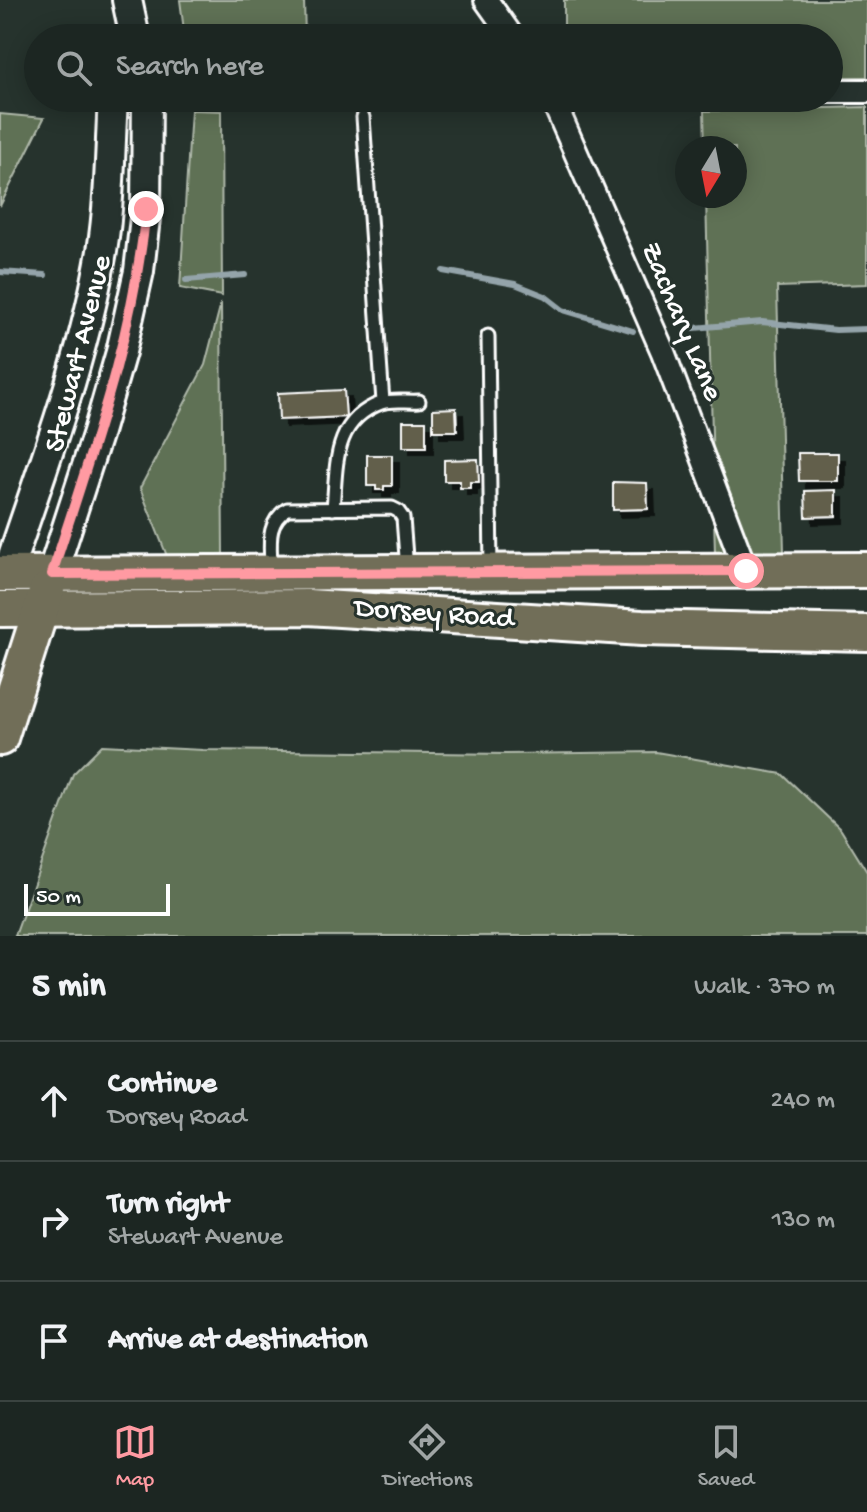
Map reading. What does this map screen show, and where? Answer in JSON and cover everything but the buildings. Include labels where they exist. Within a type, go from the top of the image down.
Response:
[{"type":"main road","name":"Dorsey Road","points":[[2,581],[52,574],[867,570]]},
{"type":"main road","points":[[0,738],[52,574]]},
{"type":"main road","name":"Dorsey Road","points":[[0,609],[308,607],[642,628],[867,633]]},
{"type":"street","points":[[122,24],[126,0]]},
{"type":"street","points":[[126,0],[132,24]]},
{"type":"street","points":[[492,4],[504,24]]},
{"type":"street","points":[[843,91],[867,91]]},
{"type":"street","name":"Stewart Avenue","points":[[2,581],[69,388],[93,295],[108,200],[112,112]]},
{"type":"street","name":"Stewart Avenue","points":[[52,574],[109,392],[139,271],[146,209],[147,112]]},
{"type":"street","name":"Zachary Lane","points":[[558,112],[663,352],[746,571]]},
{"type":"lane","points":[[363,117],[383,402]]},
{"type":"lane","points":[[488,336],[491,573]]},
{"type":"lane","points":[[333,509],[339,443],[354,419],[383,402],[419,401]]},
{"type":"lane","points":[[271,574],[272,524],[287,509],[392,508],[403,518],[407,574]]},
{"type":"green space","points":[[180,0],[304,0],[305,24],[183,24]]},
{"type":"green space","points":[[564,0],[867,0],[867,77],[843,77],[843,24],[564,24]]},
{"type":"green space","points":[[867,107],[867,284],[777,287],[784,552],[715,554],[706,208],[747,208],[747,136],[705,136],[704,112],[843,112],[843,108]]},
{"type":"green space","points":[[191,112],[221,112],[222,296],[180,288]]},
{"type":"green space","points":[[0,114],[44,118],[0,206]]},
{"type":"green space","points":[[221,303],[223,555],[167,556],[140,488],[205,365]]},
{"type":"green space","points":[[102,745],[203,750],[507,754],[656,752],[782,774],[841,830],[867,872],[867,936],[15,936],[73,774]]},
{"type":"waterway","points":[[443,271],[515,284],[545,296],[563,310],[633,331]]},
{"type":"waterway","points":[[0,272],[45,275]]},
{"type":"waterway","points":[[186,280],[245,275]]},
{"type":"waterway","points":[[694,328],[762,322],[836,330],[867,329]]},
{"type":"route","points":[[146,209],[139,271],[121,352],[52,574],[746,571]]}]
